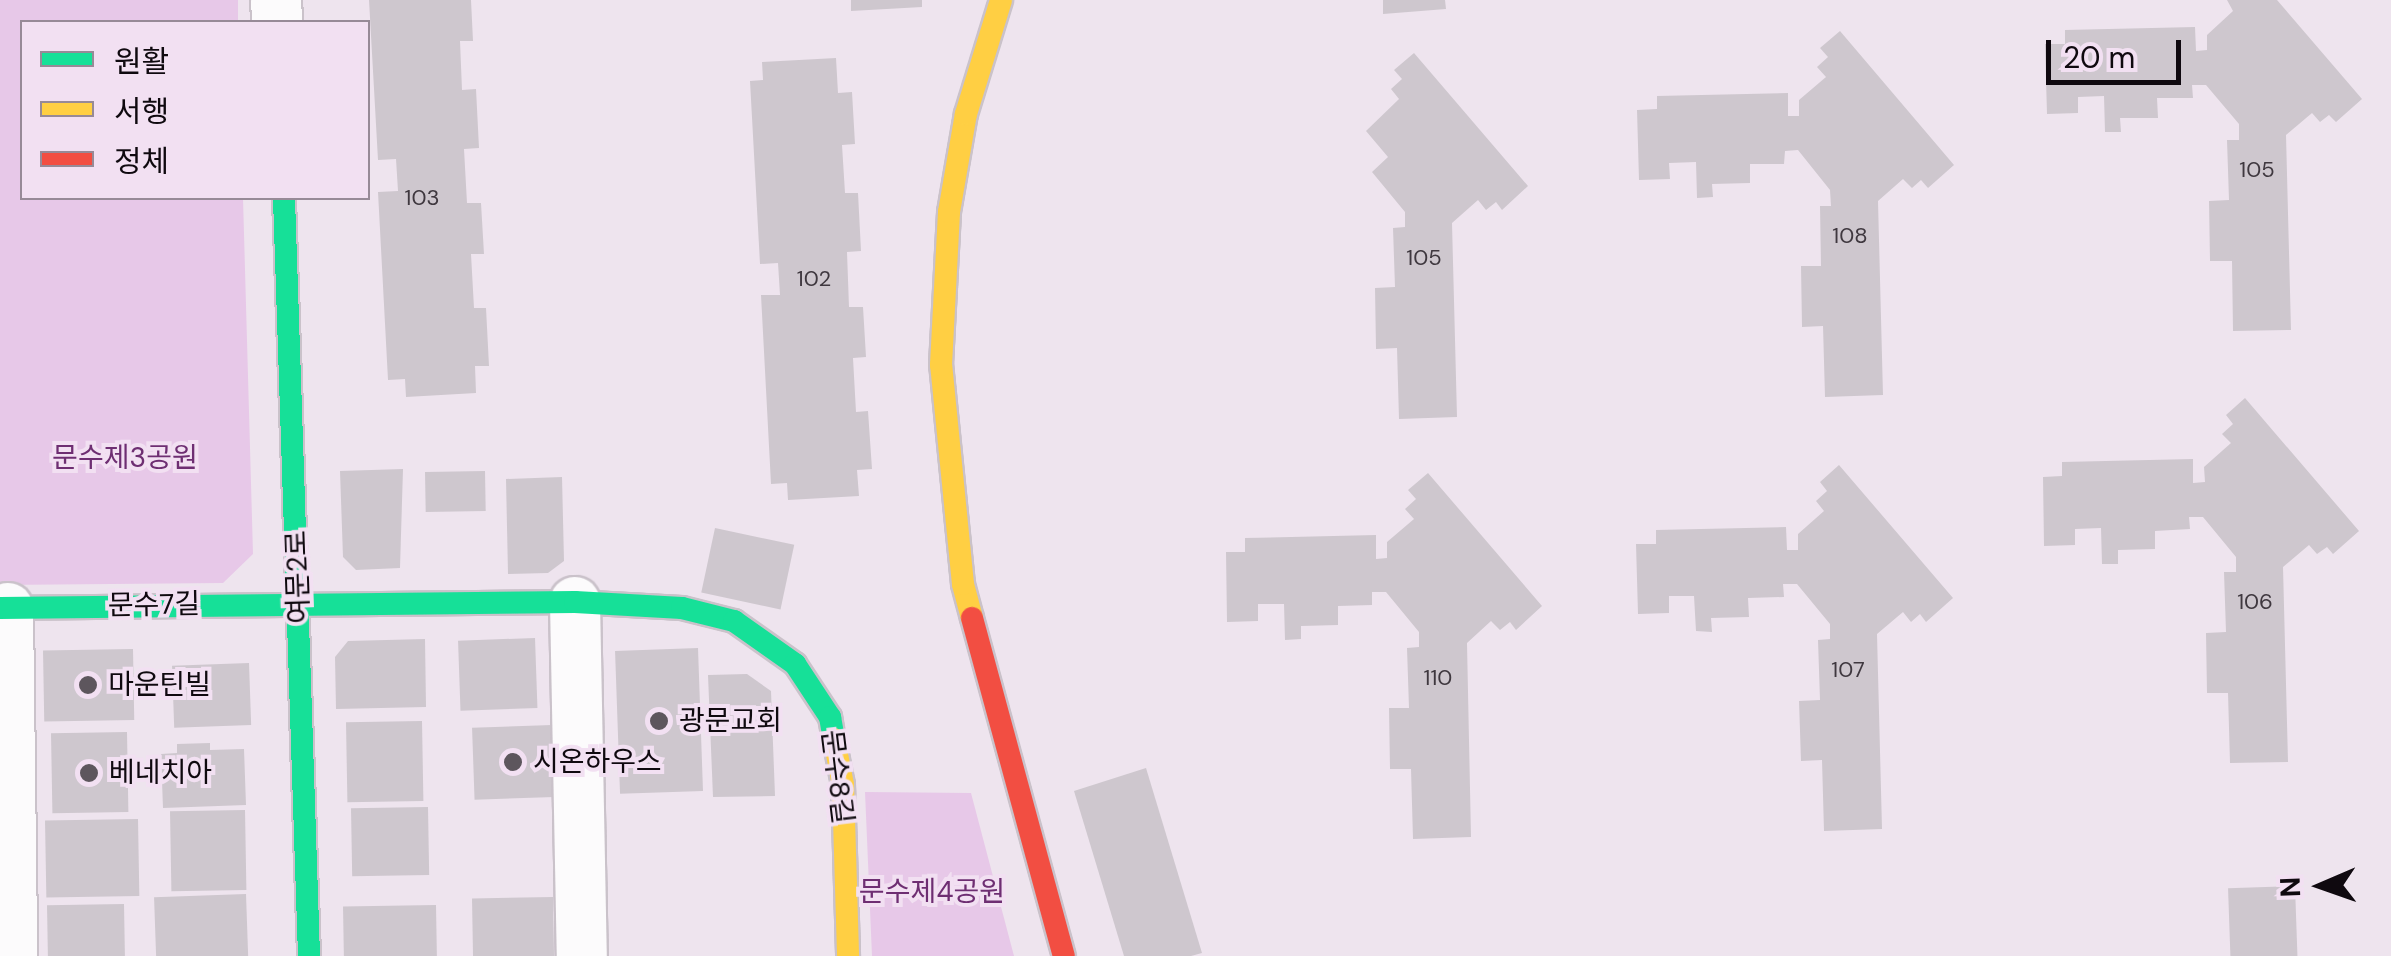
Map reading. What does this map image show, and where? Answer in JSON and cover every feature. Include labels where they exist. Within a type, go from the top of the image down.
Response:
[{"type":"street","points":[[1001,0],[966,114],[949,212],[940,365],[963,584],[1064,956]]},
{"type":"street","name":"여문2로","points":[[284,200],[300,603],[308,956]]},
{"type":"street","points":[[575,602],[582,956]]},
{"type":"street","name":"문수8길","points":[[300,603],[575,602],[711,613],[795,664],[830,717],[839,750],[848,956]]},
{"type":"street","name":"문수7길","points":[[12,956],[4,608],[300,603]]},
{"type":"green space","name":"문수제3공원","points":[[0,0],[238,0],[238,20],[20,20],[20,200],[243,200],[253,554],[223,583],[0,585]]},
{"type":"green space","name":"문수제4공원","points":[[865,792],[971,793],[1014,956],[872,956]]},
{"type":"building","points":[[369,0],[471,0],[473,41],[460,41],[462,90],[476,89],[479,148],[464,149],[467,203],[481,203],[484,254],[471,254],[474,308],[486,308],[489,366],[475,366],[476,393],[406,397],[405,379],[388,380],[378,192],[398,191],[396,159],[378,160]]},
{"type":"building","points":[[851,0],[922,0],[922,7],[851,11]]},
{"type":"building","points":[[1383,0],[1445,0],[1446,9],[1383,14]]},
{"type":"building","points":[[2227,0],[2277,0],[2362,99],[2336,122],[2329,115],[2320,122],[2312,113],[2286,135],[2291,330],[2233,331],[2232,261],[2210,261],[2209,201],[2229,200],[2227,140],[2239,140],[2239,124],[2206,85],[2192,85],[2193,98],[2157,98],[2158,118],[2120,118],[2121,132],[2105,132],[2104,96],[2078,97],[2078,113],[2047,114],[2045,44],[2065,44],[2065,30],[2195,27],[2196,51],[2207,50],[2207,35],[2233,11]]},
{"type":"building","points":[[1840,31],[1954,165],[1928,188],[1921,180],[1912,188],[1903,179],[1878,201],[1883,395],[1825,397],[1823,326],[1802,327],[1801,266],[1821,266],[1820,206],[1831,206],[1830,190],[1798,150],[1785,151],[1784,164],[1750,164],[1750,183],[1712,184],[1713,197],[1697,198],[1696,162],[1669,163],[1670,179],[1639,180],[1637,110],[1657,109],[1657,96],[1788,93],[1788,116],[1799,116],[1799,100],[1826,77],[1817,67],[1828,57],[1820,48]]},
{"type":"building","points":[[1414,53],[1528,186],[1502,210],[1496,202],[1486,210],[1478,200],[1452,223],[1457,417],[1399,419],[1397,348],[1376,349],[1375,288],[1395,287],[1393,228],[1405,227],[1405,212],[1372,172],[1388,157],[1366,131],[1399,99],[1391,89],[1402,79],[1394,70]]},
{"type":"building","points":[[836,58],[838,93],[852,92],[855,144],[842,145],[845,193],[858,193],[861,251],[847,252],[849,307],[863,307],[866,357],[853,358],[856,412],[868,411],[872,469],[857,470],[859,496],[788,500],[787,483],[771,484],[761,295],[780,295],[778,263],[760,264],[750,81],[763,80],[762,62]]},
{"type":"building","points":[[2245,398],[2359,531],[2333,554],[2327,547],[2317,554],[2309,545],[2283,567],[2288,762],[2230,763],[2228,693],[2207,693],[2206,633],[2226,632],[2224,572],[2236,572],[2236,557],[2203,517],[2189,517],[2190,529],[2155,531],[2155,549],[2118,550],[2118,564],[2102,564],[2101,528],[2075,529],[2075,545],[2044,546],[2043,477],[2062,476],[2062,462],[2193,459],[2193,483],[2205,482],[2204,467],[2231,443],[2222,434],[2233,424],[2226,415]]},
{"type":"building","points":[[1839,465],[1953,598],[1926,622],[1920,614],[1911,622],[1903,612],[1877,634],[1882,829],[1824,831],[1822,760],[1801,761],[1799,701],[1820,700],[1818,640],[1830,639],[1830,624],[1797,584],[1783,584],[1784,597],[1748,598],[1749,617],[1711,618],[1712,632],[1696,631],[1694,596],[1669,596],[1669,613],[1638,614],[1636,544],[1656,544],[1656,530],[1786,527],[1787,550],[1798,550],[1798,534],[1824,511],[1816,501],[1827,491],[1820,482]]},
{"type":"building","points":[[403,469],[400,568],[356,570],[343,557],[340,471]]},
{"type":"building","points":[[485,471],[486,511],[426,512],[425,472]]},
{"type":"building","points":[[1428,473],[1542,606],[1516,630],[1510,622],[1500,630],[1491,621],[1467,643],[1471,837],[1413,839],[1411,769],[1390,769],[1389,708],[1409,708],[1407,648],[1419,647],[1419,632],[1386,592],[1372,592],[1372,605],[1338,606],[1338,625],[1301,626],[1301,639],[1285,640],[1284,604],[1258,604],[1258,621],[1227,622],[1226,552],[1245,552],[1245,538],[1376,535],[1376,559],[1387,558],[1387,542],[1414,519],[1405,509],[1416,499],[1408,490]]},
{"type":"building","points":[[562,477],[564,561],[548,573],[508,574],[506,479]]},
{"type":"building","points":[[715,528],[794,545],[781,609],[701,593]]},
{"type":"building","points":[[535,638],[537,708],[460,711],[458,641]]},
{"type":"building","points":[[425,639],[426,707],[336,709],[335,657],[348,641]]},
{"type":"building","name":"광문교회","points":[[698,648],[703,791],[620,794],[615,651]]},
{"type":"building","name":"마운틴빌","points":[[133,649],[134,720],[44,722],[43,651]]},
{"type":"building","points":[[249,663],[251,725],[174,728],[172,666]]},
{"type":"building","points":[[747,674],[771,691],[775,796],[713,797],[708,675]]},
{"type":"building","points":[[422,721],[423,801],[347,802],[346,722]]},
{"type":"building","name":"시온하우스","points":[[552,725],[555,797],[475,800],[472,728]]},
{"type":"building","name":"베네치아","points":[[127,732],[128,812],[52,813],[51,733]]},
{"type":"building","points":[[210,743],[210,750],[244,749],[246,805],[163,808],[161,754],[177,753],[177,744]]},
{"type":"building","points":[[1146,768],[1202,953],[1191,956],[1124,956],[1074,791]]},
{"type":"building","points":[[428,807],[429,875],[352,876],[351,808]]},
{"type":"building","points":[[245,810],[246,890],[171,891],[170,811]]},
{"type":"building","points":[[138,819],[139,896],[46,898],[45,821]]},
{"type":"building","points":[[2295,886],[2297,956],[2230,956],[2228,888]]},
{"type":"building","points":[[246,894],[248,956],[156,956],[154,897]]},
{"type":"building","points":[[553,897],[554,956],[473,956],[472,898]]},
{"type":"building","points":[[124,904],[125,956],[48,956],[47,905]]},
{"type":"building","points":[[436,905],[437,956],[344,956],[343,907]]},
{"type":"traffic: fast","points":[[284,200],[309,956]]},
{"type":"traffic: fast","points":[[0,608],[575,602],[682,608],[734,621],[795,664],[830,717],[834,739]]},
{"type":"traffic: slow","points":[[972,618],[963,584],[941,365],[949,212],[966,114],[1001,0]]},
{"type":"traffic: slow","points":[[834,739],[843,785],[848,956]]},
{"type":"traffic: jam","points":[[972,618],[1064,956]]},
{"type":"place","name":"마운틴빌","points":[[88,685]]},
{"type":"place","name":"광문교회","points":[[659,721]]},
{"type":"place","name":"시온하우스","points":[[513,762]]},
{"type":"place","name":"베네치아","points":[[89,773]]}]
